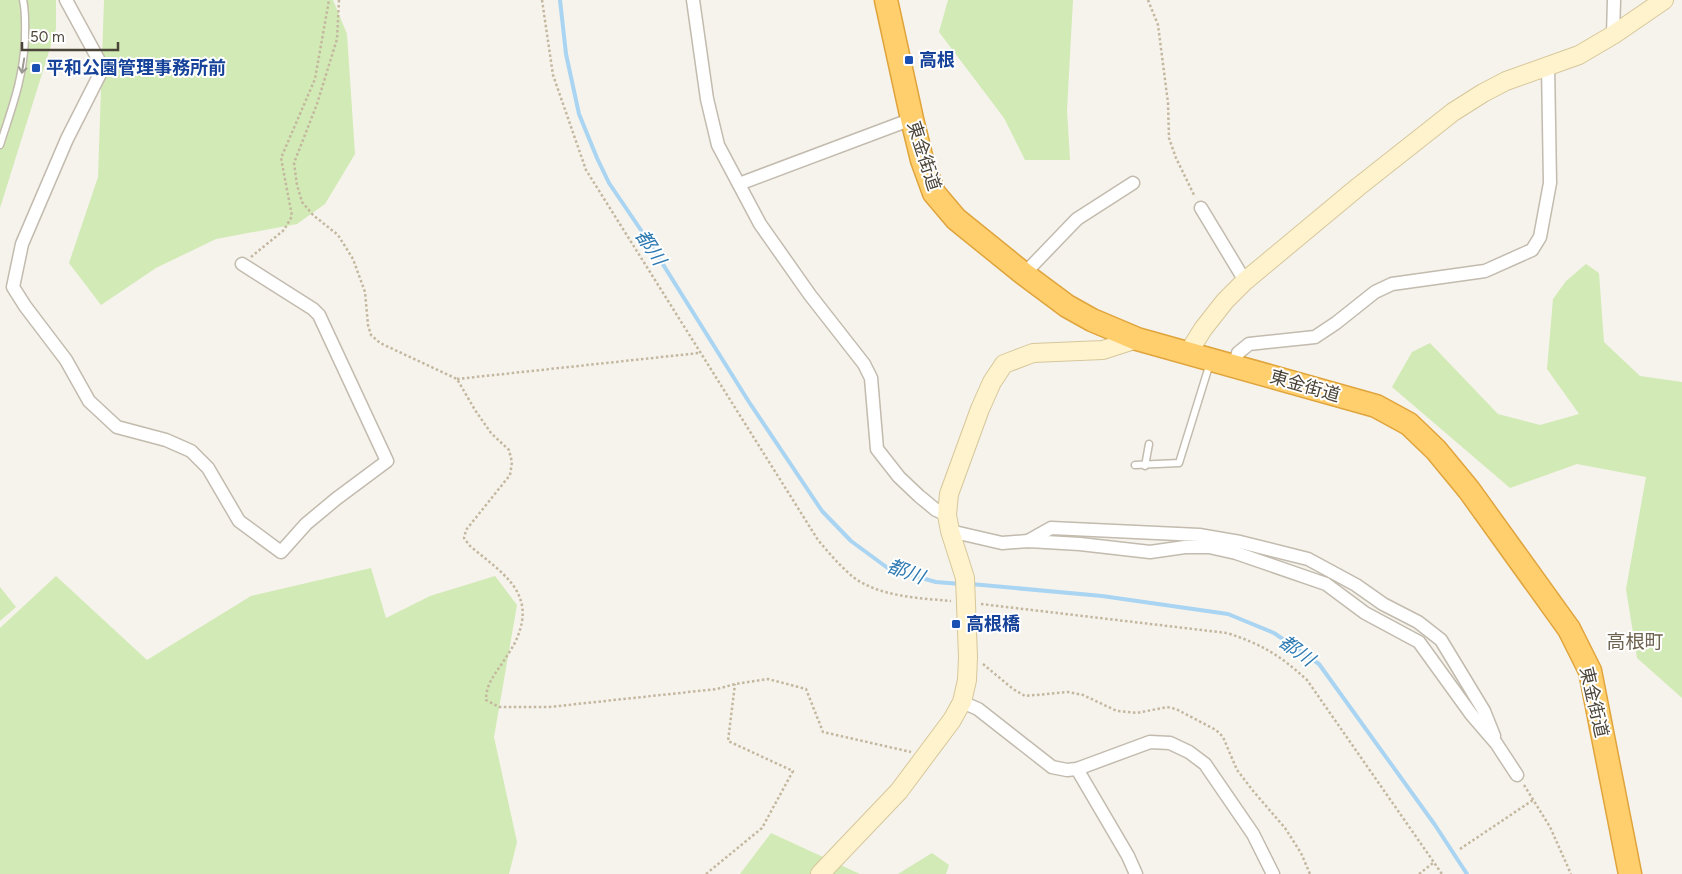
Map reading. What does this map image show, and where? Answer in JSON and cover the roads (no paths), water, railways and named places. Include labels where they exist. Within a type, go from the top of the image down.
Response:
[{"type":"highway","name":"東金街道","points":[[886,0],[922,160],[934,193],[956,220],[1067,306],[1092,320],[1137,339],[1376,406],[1408,424],[1436,450],[1469,490],[1569,629],[1590,671],[1630,874]]},
{"type":"street","points":[[66,0],[103,68],[67,139],[22,244],[13,287],[66,360],[89,401],[117,427],[166,440],[191,452],[208,468],[239,521],[281,552],[306,524],[336,499],[388,461],[319,315],[314,309],[242,264]]},
{"type":"street","points":[[693,0],[707,99],[718,146],[760,224],[815,302],[864,364],[871,378],[877,449],[899,477],[919,496],[949,523],[1002,543],[1028,541],[1080,544],[1150,552],[1185,548],[1209,548],[1236,553],[1326,584],[1365,613],[1419,642],[1470,714],[1496,743],[1518,775]]},
{"type":"street","points":[[1613,35],[1614,0]]},
{"type":"street","points":[[1188,353],[1203,329],[1226,301],[1245,282],[1358,187],[1453,112],[1506,81],[1579,55],[1613,35],[1664,0]]},
{"type":"street","points":[[1234,366],[1238,353],[1249,344],[1315,337],[1375,292],[1392,284],[1485,271],[1532,250],[1540,237],[1550,183],[1548,65]]},
{"type":"street","points":[[739,184],[912,120]]},
{"type":"street","points":[[1024,274],[1077,219],[1133,183]]},
{"type":"street","points":[[1200,208],[1245,282]]},
{"type":"street","points":[[820,874],[899,791],[952,720],[962,702],[968,665],[965,578],[949,523],[949,494],[980,409],[992,382],[1004,364],[1033,354],[1103,350],[1137,339]]},
{"type":"street","points":[[1028,541],[1051,528],[1199,535],[1240,542],[1308,559],[1356,585],[1383,604],[1418,622],[1441,640],[1484,711],[1496,743]]},
{"type":"street","points":[[962,702],[978,709],[1052,767],[1067,770],[1077,769],[1150,742],[1170,743],[1189,752],[1205,764],[1232,803],[1253,834],[1273,874]]},
{"type":"street","points":[[1077,769],[1128,856],[1136,874]]},
{"type":"lane","points":[[0,145],[18,92],[24,60],[23,0]]},
{"type":"lane","points":[[1135,465],[1179,463],[1211,360]]},
{"type":"lane","points":[[1145,466],[1149,444]]},
{"type":"waterway","name":"都川","points":[[560,0],[566,54],[579,114],[609,183],[649,242],[749,402],[822,511],[851,541],[889,569],[936,582],[961,584]]},
{"type":"waterway","name":"都川","points":[[971,584],[1102,596],[1228,614],[1274,633],[1319,664],[1435,825],[1467,874]]},
{"type":"place","name":"高根","points":[[909,60]]},
{"type":"place","name":"平和公園管理事務所前","points":[[36,68]]},
{"type":"place","name":"高根橋","points":[[956,624]]},
{"type":"district","name":"高根町","points":[[1635,641]]}]
